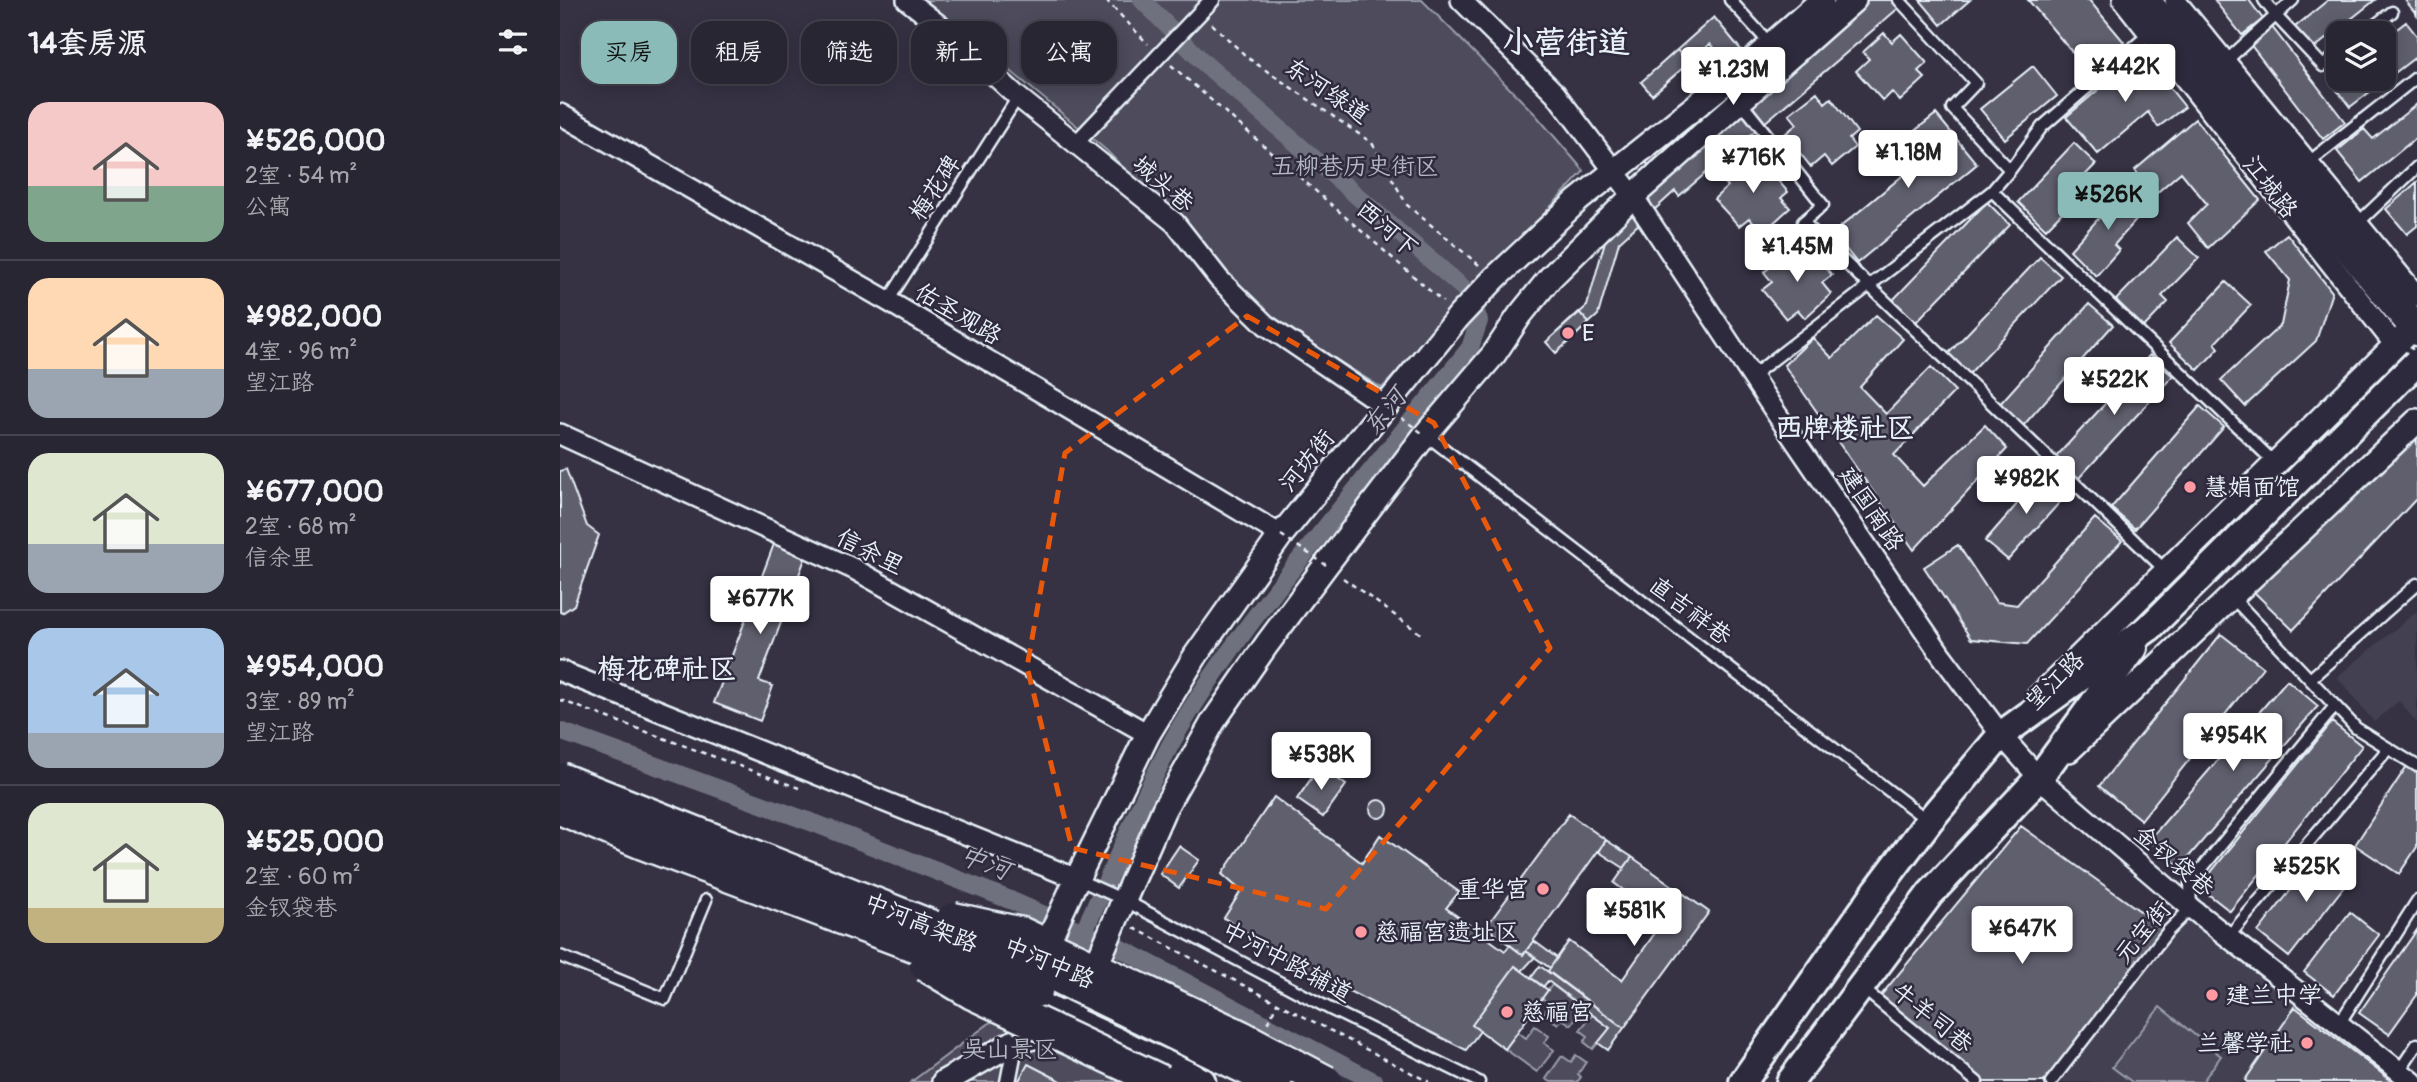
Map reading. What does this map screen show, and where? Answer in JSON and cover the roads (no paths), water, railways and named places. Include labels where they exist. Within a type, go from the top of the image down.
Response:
[{"type":"highway","name":"中河高架路","points":[[560,779],[1056,999],[1233,1082]]},
{"type":"highway","name":"中河高架路","points":[[560,808],[643,843],[1061,978],[1275,1082]]},
{"type":"highway","points":[[860,911],[972,993],[1161,1082]]},
{"type":"highway","points":[[860,911],[1022,934],[1241,1037],[1326,1082]]},
{"type":"main road","name":"江城路","points":[[2144,0],[2205,71],[2410,331]]},
{"type":"main road","points":[[2001,735],[2150,626],[2417,362]]},
{"type":"main road","points":[[1790,1082],[1930,894],[2039,778],[2150,626]]},
{"type":"main road","name":"望江路","points":[[1743,1082],[1877,890],[1929,821],[2001,735]]},
{"type":"main road","name":"中河中路","points":[[560,765],[1046,946],[1095,969],[1298,1082]]},
{"type":"main road","name":"中河中路","points":[[560,817],[1025,999],[1200,1082]]},
{"type":"street","name":"城头巷","points":[[907,0],[944,29],[1018,97],[1175,223],[1219,279],[1266,325],[1385,406]]},
{"type":"street","points":[[1076,143],[1212,0]]},
{"type":"street","name":"建国南路","points":[[1461,0],[1555,93],[1633,196],[1942,656],[2001,735],[2039,778]]},
{"type":"street","name":"河坊街","points":[[1008,1082],[1025,999],[1046,946],[1148,734],[1196,655],[1281,535],[1462,313],[1492,281],[1577,201],[1772,45],[1822,0]]},
{"type":"street","points":[[944,1082],[1016,1041],[1042,1035],[1065,1017],[1095,969],[1125,911],[1164,809],[1213,722],[1326,565],[1425,435],[1494,354],[1520,314],[1550,278],[1633,196],[1854,0]]},
{"type":"street","name":"江城路","points":[[2123,0],[2151,33],[2205,71],[2309,162],[2417,296]]},
{"type":"street","name":"江城路","points":[[2175,0],[2205,71]]},
{"type":"street","name":"佑圣观路","points":[[560,114],[888,301],[1281,535]]},
{"type":"street","name":"江城路","points":[[2410,331],[2417,373]]},
{"type":"street","name":"望江路","points":[[2001,735],[2410,331]]},
{"type":"street","points":[[2039,778],[2417,421]]},
{"type":"street","name":"信余里","points":[[560,434],[855,569],[1148,734]]},
{"type":"street","points":[[560,671],[1075,883]]},
{"type":"street","name":"金钗袋巷","points":[[2039,778],[2191,908],[2406,1076]]},
{"type":"lane","points":[[1730,0],[1772,45]]},
{"type":"lane","points":[[1899,0],[1976,83],[1952,108],[2010,170]]},
{"type":"lane","points":[[2264,0],[2323,66],[2326,64]]},
{"type":"lane","points":[[2205,71],[2293,0]]},
{"type":"lane","points":[[2380,21],[2392,12]]},
{"type":"lane","points":[[1752,376],[1992,191],[2042,127],[2151,33]]},
{"type":"lane","points":[[2309,162],[2417,77]]},
{"type":"lane","name":"梅花碑","points":[[888,301],[1018,97]]},
{"type":"lane","points":[[1740,101],[1823,205],[1802,222],[2166,571]]},
{"type":"lane","points":[[2359,222],[2417,167]]},
{"type":"lane","points":[[1992,191],[2275,463]]},
{"type":"lane","name":"直吉祥巷","points":[[1425,435],[1929,821]]},
{"type":"lane","points":[[2310,679],[2417,584]]},
{"type":"lane","points":[[2231,596],[2356,728],[2417,766]]},
{"type":"lane","points":[[2191,908],[2190,883],[2335,706]]},
{"type":"lane","points":[[2228,937],[2388,749]]},
{"type":"lane","name":"中河中路辅道","points":[[1075,883],[1125,911],[1479,1082]]},
{"type":"lane","points":[[560,956],[666,999],[706,900]]},
{"type":"lane","points":[[2339,1024],[2417,901]]},
{"type":"lane","name":"元宝街","points":[[2051,1082],[2168,931],[2191,908]]},
{"type":"lane","name":"牛羊司巷","points":[[1861,986],[1977,1082]]},
{"type":"lane","points":[[2406,1076],[2417,1044]]},
{"type":"waterway","name":"东河","points":[[1083,932],[1161,763],[1206,686],[1281,583],[1470,348],[1479,321],[1470,294],[1204,63],[1142,0]]},
{"type":"waterway","name":"中河","points":[[560,731],[819,825],[1010,900],[1126,951],[1375,1082]]},
{"type":"place","name":"E","points":[[1568,333]]},
{"type":"place","name":"慧娟面馆","points":[[2190,487]]},
{"type":"place","name":"重华宫","points":[[1543,889]]},
{"type":"place","name":"慈福宫遗址区","points":[[1361,932]]},
{"type":"place","name":"建兰中学","points":[[2212,995]]},
{"type":"place","name":"慈福宫","points":[[1507,1012]]},
{"type":"place","name":"兰馨学社","points":[[2307,1043]]},
{"type":"district","name":"小营街道","points":[[1566,43]]},
{"type":"district","name":"西牌楼社区","points":[[1845,428]]},
{"type":"district","name":"梅花碑社区","points":[[667,669]]},
{"type":"park label","name":"五柳巷历史街区","points":[[1355,166]]},
{"type":"park label","name":"吴山景区","points":[[1010,1049]]}]
